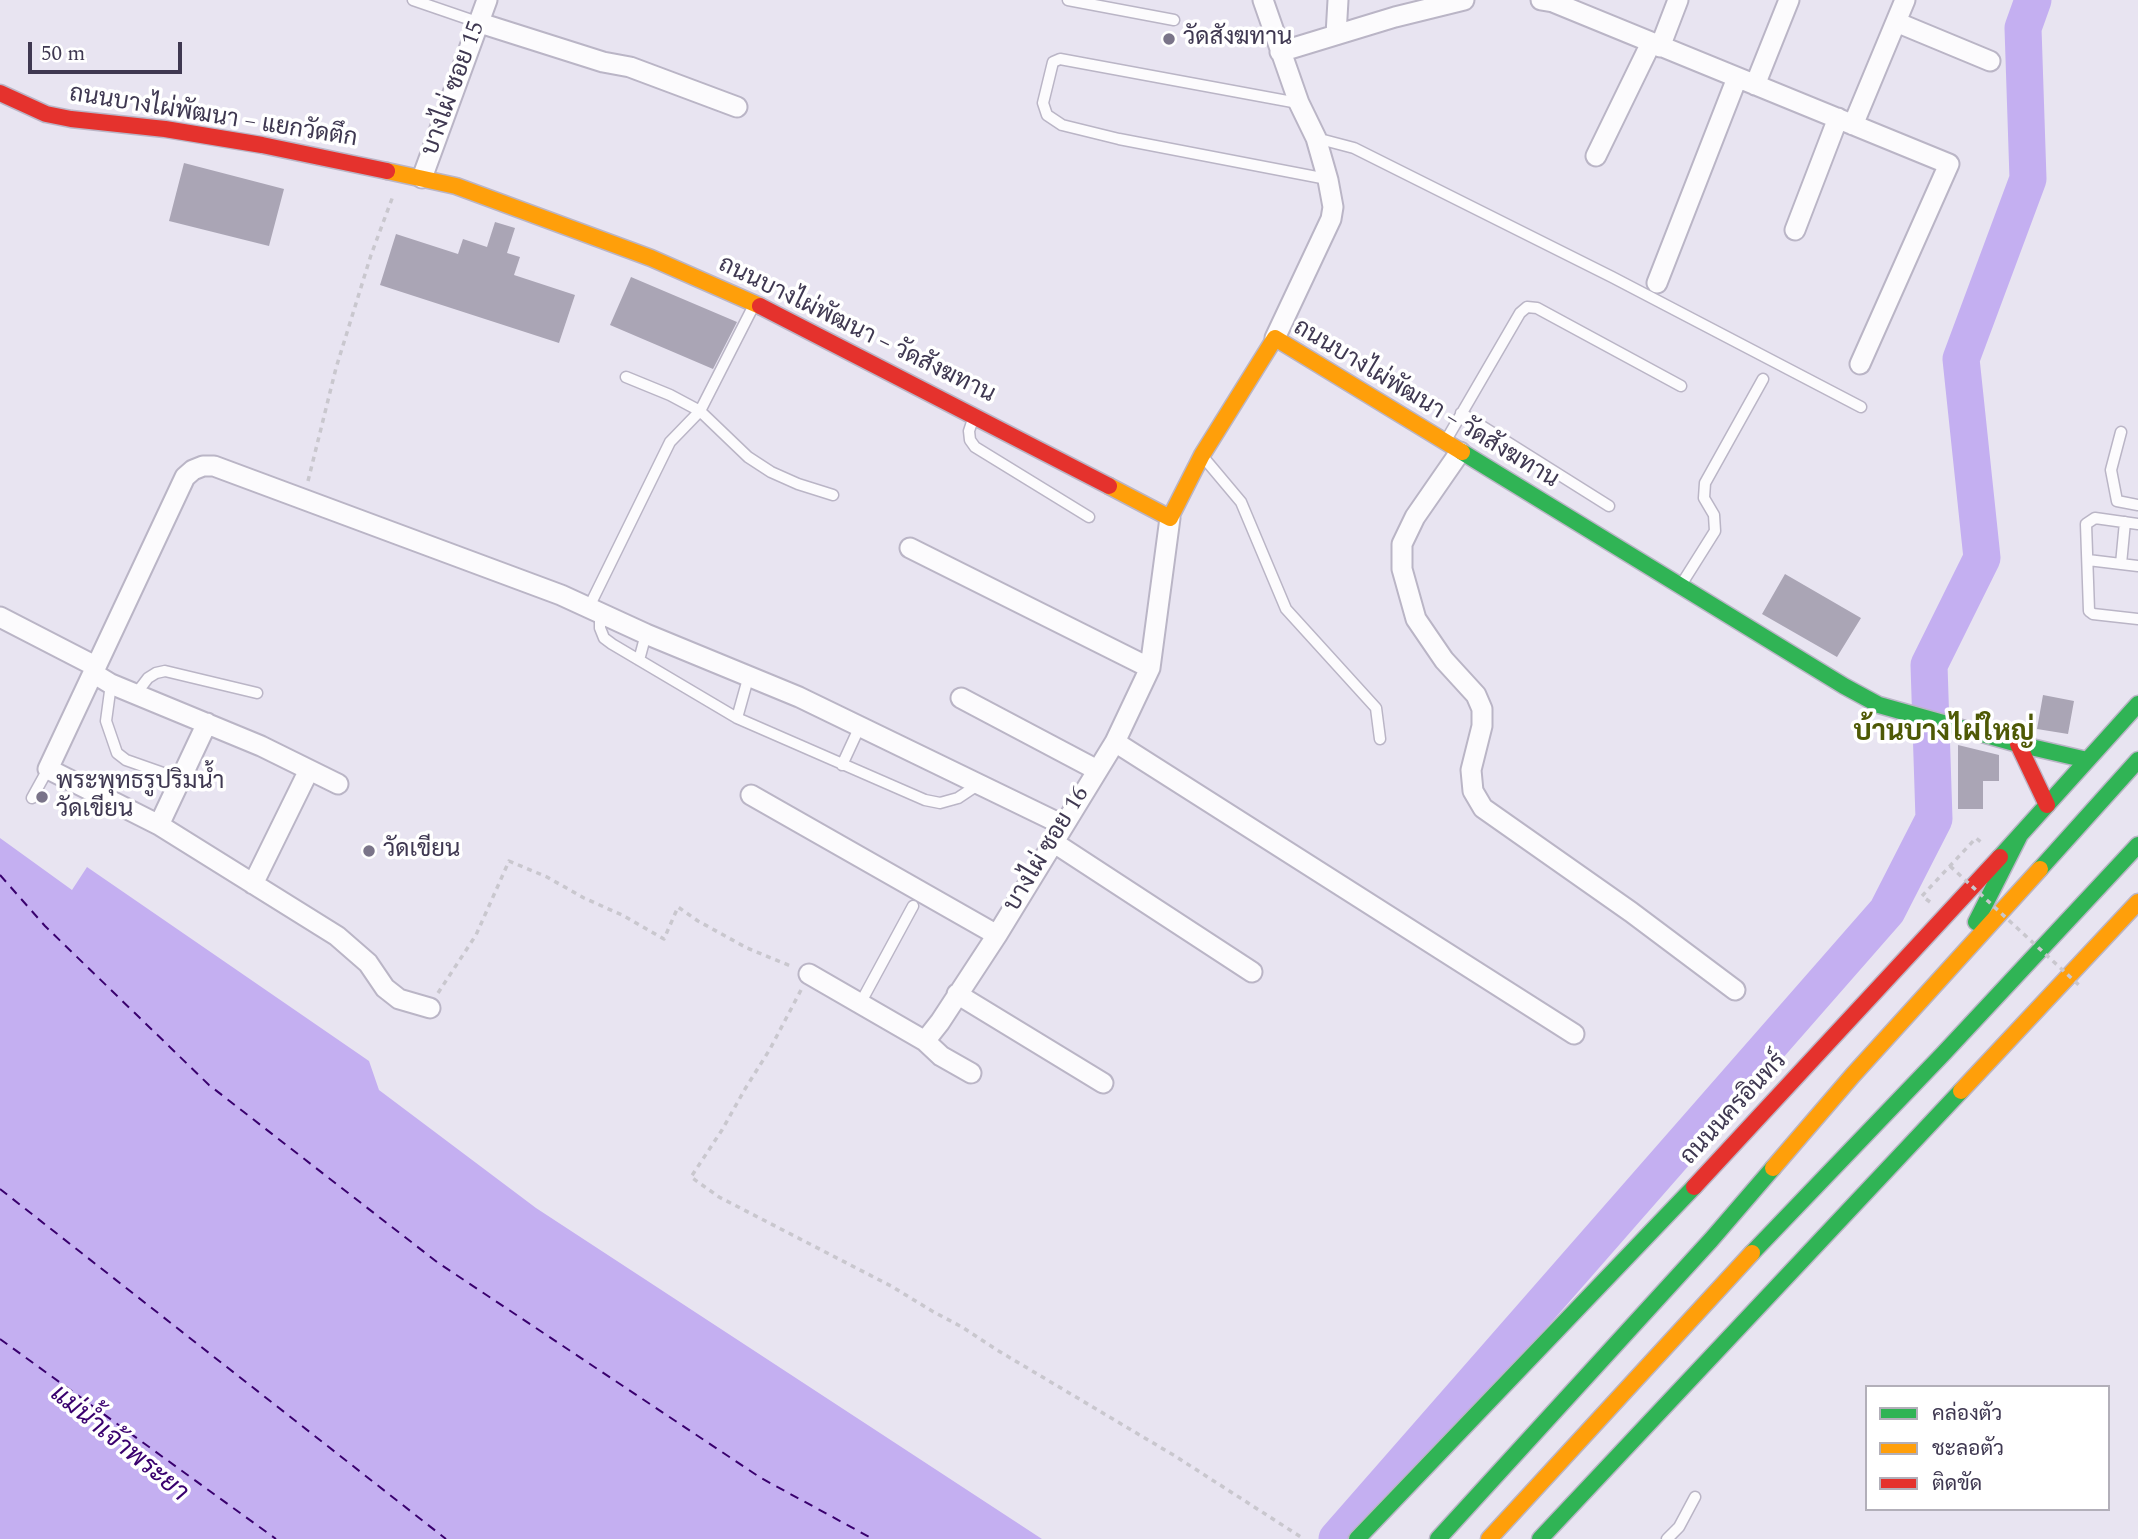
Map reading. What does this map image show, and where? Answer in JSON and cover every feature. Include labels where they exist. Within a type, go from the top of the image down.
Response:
[{"type":"main road","name":"ถนนบางไผ่พัฒนา – แยกวัดตึก","points":[[0,93],[46,114],[262,145],[422,178]]},
{"type":"main road","name":"ถนนบางไผ่พัฒนา – วัดสังฆทาน","points":[[422,178],[456,186],[650,258],[755,303],[1170,518],[1202,456],[1275,338],[1879,705],[2018,744],[2087,760]]},
{"type":"main road","name":"ถนนนครอินทร์","points":[[1357,1539],[1641,1244],[2138,704]]},
{"type":"main road","points":[[2018,744],[2047,805]]},
{"type":"main road","points":[[1438,1539],[1711,1240],[1958,956],[2138,760]]},
{"type":"main road","points":[[1958,956],[2020,835]]},
{"type":"main road","points":[[1489,1539],[1753,1252],[2138,845]]},
{"type":"main road","points":[[1543,1538],[2138,902]]},
{"type":"street","name":"บางไผ่ ซอย 15","points":[[422,178],[487,0]]},
{"type":"street","points":[[1263,0],[1299,103],[1316,138],[1333,207],[1331,219],[1275,338]]},
{"type":"street","points":[[1336,35],[1338,0]]},
{"type":"street","points":[[1280,52],[1437,4],[1464,0]]},
{"type":"street","points":[[1597,156],[1678,0]]},
{"type":"street","points":[[1657,283],[1746,82],[1789,0]]},
{"type":"street","points":[[1795,230],[1905,0]]},
{"type":"street","points":[[1550,1],[1949,164],[1860,364]]},
{"type":"street","points":[[1895,22],[1990,61]]},
{"type":"street","points":[[480,23],[603,62],[630,67],[737,107]]},
{"type":"street","points":[[1452,447],[1402,544],[1402,569],[1416,619],[1444,660],[1476,695],[1482,709],[1482,726],[1471,770],[1473,791],[1483,808],[1631,912],[1735,990]]},
{"type":"street","points":[[433,1001],[399,999],[385,988],[368,963],[346,944],[159,825],[48,769],[185,477],[193,470],[214,466],[594,610],[799,697],[1063,825]]},
{"type":"street","name":"บางไผ่ ซอย 16","points":[[925,1041],[997,935],[1115,742],[1150,668],[1170,518]]},
{"type":"street","points":[[910,548],[1150,668]]},
{"type":"street","points":[[0,617],[94,670],[111,684],[261,746],[338,784]]},
{"type":"street","points":[[961,698],[1097,770]]},
{"type":"street","points":[[159,825],[207,723]]},
{"type":"street","points":[[1115,742],[1574,1034]]},
{"type":"street","points":[[253,884],[309,770]]},
{"type":"street","points":[[751,795],[997,935]]},
{"type":"street","points":[[1053,842],[1252,972]]},
{"type":"street","points":[[809,974],[925,1041],[941,1056],[971,1073]]},
{"type":"street","points":[[957,994],[1104,1083]]},
{"type":"lane","points":[[413,0],[480,23]]},
{"type":"lane","points":[[1068,0],[1174,20]]},
{"type":"lane","points":[[1299,103],[1060,58],[1053,62],[1043,103],[1047,115],[1062,125],[1119,139],[1328,180]]},
{"type":"lane","points":[[1316,138],[1354,148],[1861,407]]},
{"type":"lane","points":[[755,303],[700,411],[670,442],[594,610],[604,638],[737,718],[925,800],[940,803],[958,798],[979,784]]},
{"type":"lane","points":[[1452,447],[1461,413],[1520,313],[1527,307],[1537,308],[1681,386]]},
{"type":"lane","points":[[626,377],[700,411],[748,457],[771,472],[833,495]]},
{"type":"lane","points":[[1680,586],[1715,531],[1714,514],[1704,498],[1705,483],[1763,379]]},
{"type":"lane","points":[[1461,413],[1609,506]]},
{"type":"lane","points":[[975,415],[969,431],[970,440],[975,447],[1089,517]]},
{"type":"lane","points":[[2121,432],[2111,470],[2117,501],[2138,505]]},
{"type":"lane","points":[[1202,456],[1241,502],[1286,610],[1376,708],[1380,739]]},
{"type":"lane","points":[[2138,524],[2095,518],[2086,524],[2089,611],[2094,614],[2138,619]]},
{"type":"lane","points":[[2121,564],[2126,522]]},
{"type":"lane","points":[[2088,560],[2138,566]]},
{"type":"lane","points":[[639,660],[646,634]]},
{"type":"lane","points":[[135,695],[148,678],[166,671],[257,693]]},
{"type":"lane","points":[[737,718],[749,675]]},
{"type":"lane","points":[[111,684],[106,721],[117,753],[126,760],[180,779]]},
{"type":"lane","points":[[842,765],[860,726]]},
{"type":"lane","points":[[32,798],[48,769]]},
{"type":"lane","points":[[861,1002],[914,906]]},
{"type":"lane","points":[[1667,1539],[1679,1527],[1695,1497]]},
{"type":"path","points":[[303,499],[339,357],[400,173]]},
{"type":"path","points":[[1922,896],[1976,838]]},
{"type":"path","points":[[433,1001],[476,935],[509,861],[547,877],[664,939],[678,907],[747,948],[809,974],[770,1049],[691,1177],[719,1197],[962,1326],[997,1350],[1175,1456],[1304,1539]]},
{"type":"path","points":[[1950,866],[2081,987]]},
{"type":"water","name":"แม่น้ำเจ้าพระยา","points":[[0,838],[72,890],[87,867],[369,1061],[379,1090],[536,1208],[1042,1539],[0,1539]]},
{"type":"building","points":[[184,163],[284,189],[269,246],[169,221]]},
{"type":"building","points":[[495,222],[515,228],[507,253],[520,257],[514,275],[575,295],[559,343],[380,285],[396,234],[458,254],[463,239],[487,247]]},
{"type":"building","points":[[631,277],[737,322],[713,369],[610,325]]},
{"type":"building","points":[[1785,574],[1861,618],[1837,657],[1762,614]]},
{"type":"building","points":[[2043,695],[2074,701],[2068,734],[2037,729]]},
{"type":"building","points":[[1958,745],[1999,755],[1999,781],[1983,781],[1983,809],[1958,809]]},
{"type":"waterway","points":[[1337,1539],[1887,911],[1934,819],[1929,665],[1982,558],[1961,359],[2028,179],[2023,28],[2033,0]]},
{"type":"ferry route","points":[[0,875],[45,926],[209,1085],[437,1262],[761,1478],[873,1539]]},
{"type":"ferry route","points":[[0,1189],[446,1539]]},
{"type":"ferry route","points":[[0,1339],[276,1539]]},
{"type":"traffic: fast","points":[[1462,452],[1879,705],[2018,744],[2087,760]]},
{"type":"traffic: fast","points":[[2000,857],[2138,704]]},
{"type":"traffic: fast","points":[[2040,869],[2138,760]]},
{"type":"traffic: fast","points":[[1976,922],[2020,835]]},
{"type":"traffic: fast","points":[[1752,1253],[2138,845]]},
{"type":"traffic: fast","points":[[1540,1539],[1961,1091]]},
{"type":"traffic: fast","points":[[1438,1539],[1711,1240],[1773,1168]]},
{"type":"traffic: fast","points":[[1357,1539],[1694,1187]]},
{"type":"traffic: slow","points":[[387,171],[456,186],[651,258],[760,306]]},
{"type":"traffic: slow","points":[[1109,486],[1170,518],[1202,455],[1275,338],[1462,452]]},
{"type":"traffic: slow","points":[[1773,1168],[1853,1075],[2040,869]]},
{"type":"traffic: slow","points":[[1961,1091],[2138,902]]},
{"type":"traffic: slow","points":[[1489,1539],[1752,1253]]},
{"type":"traffic: jam","points":[[0,93],[46,114],[262,145],[387,171]]},
{"type":"traffic: jam","points":[[760,306],[1109,486]]},
{"type":"traffic: jam","points":[[2018,744],[2047,805]]},
{"type":"traffic: jam","points":[[1694,1187],[2000,857]]},
{"type":"place","name":"วัดสังฆทาน","points":[[1169,39]]},
{"type":"place","name":"พระพุทธรูปริมน้ำ วัดเขียน","points":[[42,797]]},
{"type":"place","name":"วัดเขียน","points":[[369,851]]},
{"type":"district","name":"บ้านบางไผ่ใหญ่","points":[[1944,735]]}]
